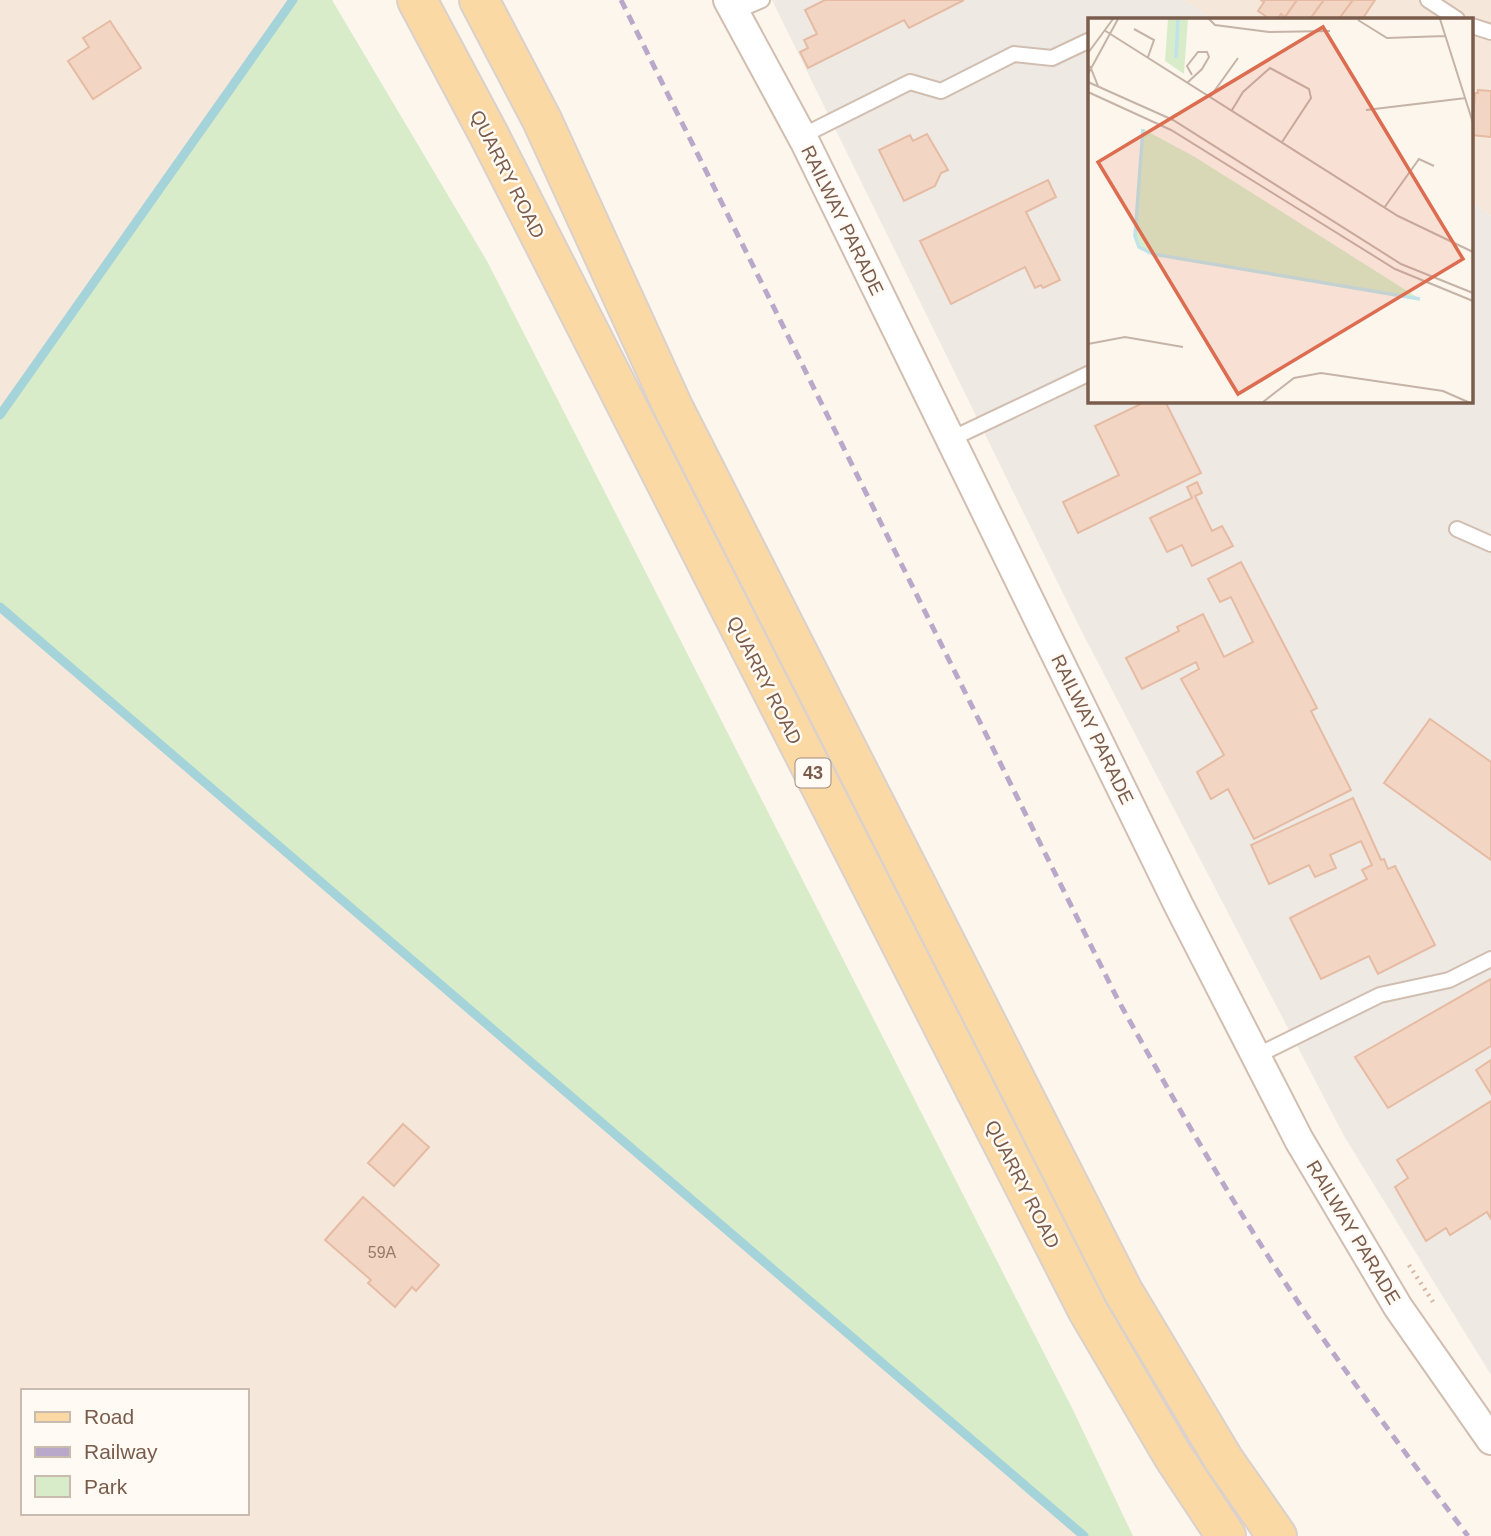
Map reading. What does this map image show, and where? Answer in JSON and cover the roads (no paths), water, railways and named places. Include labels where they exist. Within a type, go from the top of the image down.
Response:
[{"type":"main road","name":"QUARRY ROAD","points":[[417,0],[489,135],[1088,1311],[1173,1456],[1226,1536]]},
{"type":"main road","name":"QUARRY ROAD","points":[[479,0],[548,131],[673,407],[1123,1291],[1224,1460],[1277,1536]]},
{"type":"street","name":"RAILWAY PARADE","points":[[731,6],[802,136],[1178,904],[1299,1140],[1398,1307],[1491,1440]]},
{"type":"lane","points":[[731,6],[762,0]]},
{"type":"lane","points":[[1428,0],[1455,18]]},
{"type":"lane","points":[[1474,27],[1491,32]]},
{"type":"lane","points":[[802,136],[909,82],[941,92],[1014,54],[1052,58],[1088,41]]},
{"type":"lane","points":[[951,439],[1088,374]]},
{"type":"lane","points":[[1457,529],[1491,544]]},
{"type":"lane","points":[[1256,1056],[1380,995],[1449,980],[1491,959]]},
{"type":"waterway","points":[[0,415],[293,0]]},
{"type":"waterway","points":[[0,607],[1084,1536]]},
{"type":"railway","points":[[621,0],[1118,1000],[1270,1260],[1357,1387],[1468,1536]]}]
